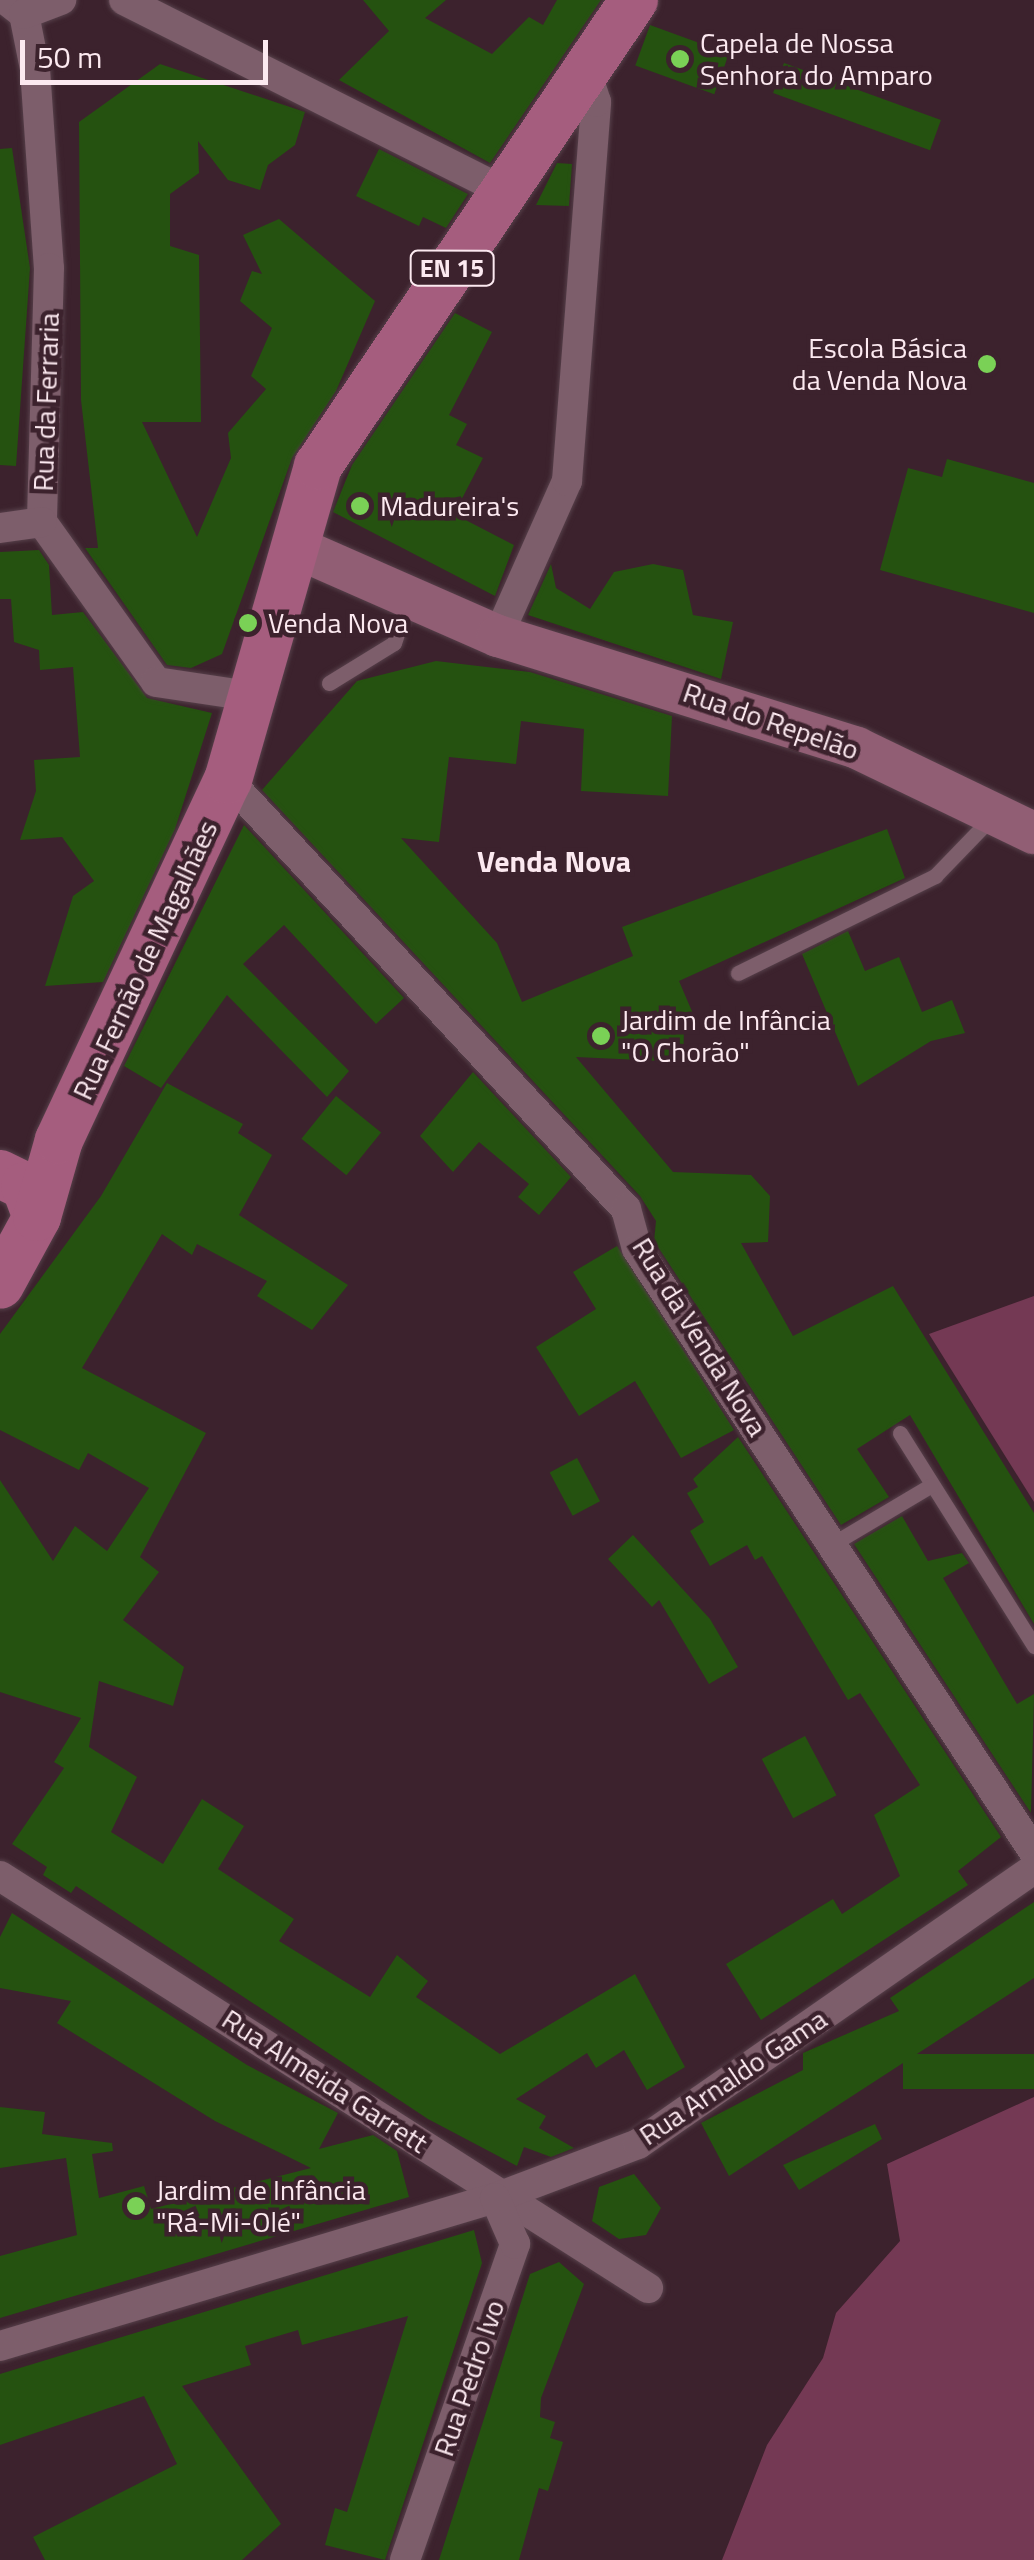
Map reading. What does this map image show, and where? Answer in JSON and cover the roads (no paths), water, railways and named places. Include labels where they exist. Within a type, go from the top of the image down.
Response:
[{"type":"main road","name":"EN 15","points":[[228,780],[318,466],[634,0]]},
{"type":"main road","name":"Rua Fernão de Magalhães","points":[[0,1285],[37,1217],[59,1140],[228,780]]},
{"type":"main road","points":[[0,1172],[59,1140]]},
{"type":"main road","points":[[0,1172],[26,1186],[37,1217]]},
{"type":"street","points":[[15,7],[61,0]]},
{"type":"street","points":[[124,0],[506,192]]},
{"type":"street","name":"Rua da Ferraria","points":[[15,7],[49,268],[42,522],[156,682],[250,696]]},
{"type":"street","points":[[498,636],[566,481],[596,102],[587,74]]},
{"type":"street","points":[[0,528],[42,522]]},
{"type":"street","name":"Rua do Repelão","points":[[294,547],[498,636],[857,748],[1022,827]]},
{"type":"street","name":"Rua da Venda Nova","points":[[228,780],[626,1208],[637,1249],[1034,1852]]},
{"type":"street","name":"Rua Arnaldo Gama","points":[[0,2346],[496,2198],[638,2144],[1034,1869]]},
{"type":"street","name":"Rua Almeida Garrett","points":[[0,1876],[394,2122],[496,2198],[648,2288]]},
{"type":"street","name":"Rua Pedro Ivo","points":[[405,2560],[516,2244],[496,2198]]},
{"type":"lane","points":[[329,684],[394,643],[410,597]]},
{"type":"lane","points":[[738,973],[935,876],[1022,827]]},
{"type":"lane","points":[[900,1433],[1034,1646]]},
{"type":"lane","points":[[834,1543],[930,1486]]},
{"type":"place","name":"Capela de Nossa Senhora do Amparo","points":[[680,59]]},
{"type":"place","name":"Escola Básica da Venda Nova","points":[[987,364]]},
{"type":"place","name":"Madureira's","points":[[360,506]]},
{"type":"place","name":"Venda Nova","points":[[248,623]]},
{"type":"place","name":"Jardim de Infância \"O Chorão\"","points":[[601,1036]]},
{"type":"place","name":"Jardim de Infância \"Rá-Mi-Olé\"","points":[[136,2206]]},
{"type":"district","name":"Venda Nova","points":[[554,861]]}]
